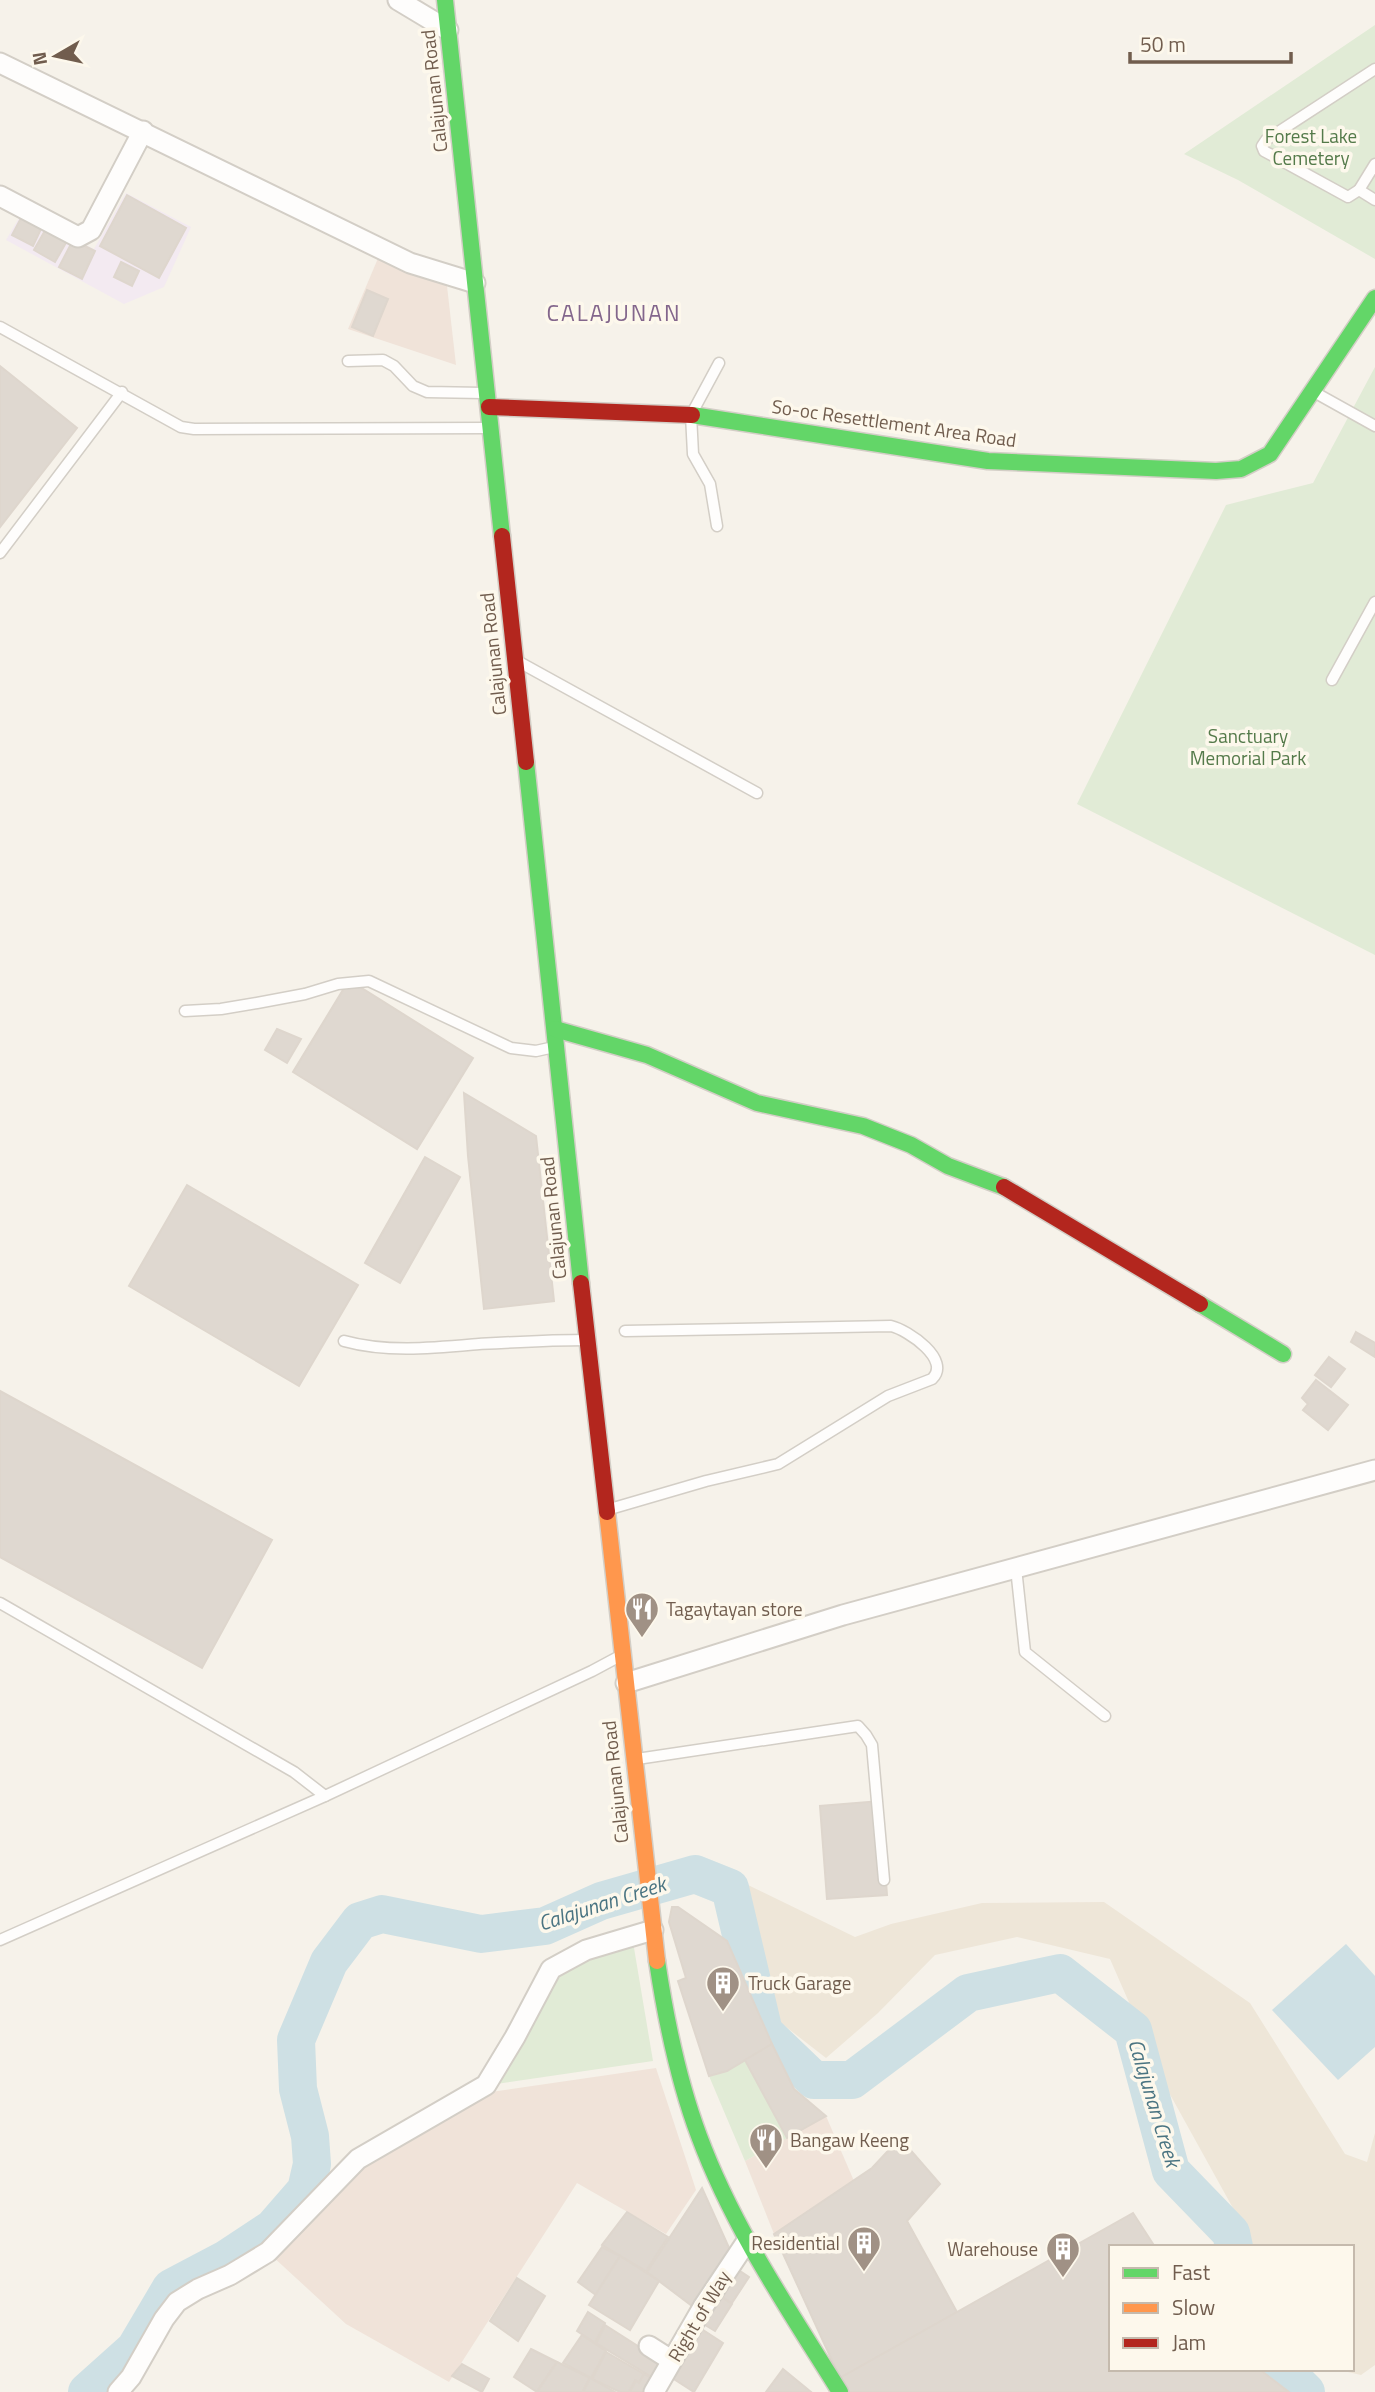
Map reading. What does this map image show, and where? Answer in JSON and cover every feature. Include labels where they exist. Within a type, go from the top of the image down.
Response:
[{"type":"main road","name":"Calajunan Road","points":[[445,0],[587,1340],[649,1900],[668,2026],[701,2146],[747,2241],[840,2392]]},
{"type":"main road","name":"So-oc Resettlement Area Road","points":[[488,400],[691,415],[988,461],[1216,471],[1241,469],[1270,454],[1375,298]]},
{"type":"main road","points":[[555,1029],[595,1038],[647,1055],[757,1103],[863,1126],[911,1145],[948,1166],[1008,1189],[1283,1354]]},
{"type":"street","points":[[398,0],[449,30]]},
{"type":"street","points":[[0,63],[410,263],[475,284]]},
{"type":"street","points":[[0,196],[78,237],[91,230],[143,131]]},
{"type":"street","points":[[626,1683],[843,1615],[1375,1470]]},
{"type":"street","points":[[118,2392],[131,2377],[164,2319],[177,2302],[268,2252],[358,2159],[486,2085],[551,1969],[586,1950],[653,1930]]},
{"type":"street","name":"Right of Way","points":[[654,2392],[724,2273],[747,2241]]},
{"type":"street","points":[[649,2346],[671,2360]]},
{"type":"lane","points":[[1375,69],[1266,140],[1262,146],[1264,151],[1348,197],[1359,190],[1375,164]]},
{"type":"lane","points":[[1359,190],[1375,200]]},
{"type":"lane","points":[[0,327],[122,392],[181,427],[490,428]]},
{"type":"lane","points":[[348,361],[383,360],[394,366],[413,386],[427,392],[488,400]]},
{"type":"lane","points":[[717,526],[710,484],[693,454],[691,415],[719,363]]},
{"type":"lane","points":[[1311,390],[1375,426]]},
{"type":"lane","points":[[0,553],[122,392]]},
{"type":"lane","points":[[1332,680],[1375,602]]},
{"type":"lane","points":[[516,660],[757,793]]},
{"type":"lane","points":[[185,1011],[221,1009],[305,995],[338,984],[369,981],[511,1048],[536,1051],[556,1047]]},
{"type":"lane","points":[[607,1510],[706,1481],[778,1464],[880,1401],[932,1379],[937,1368],[935,1359],[922,1344],[903,1328],[891,1326],[625,1331]]},
{"type":"lane","points":[[344,1341],[377,1348],[439,1348],[544,1340],[587,1340]]},
{"type":"lane","points":[[1016,1568],[1025,1652],[1105,1717]]},
{"type":"lane","points":[[0,1603],[295,1772],[325,1796]]},
{"type":"lane","points":[[0,1940],[325,1796],[623,1654]]},
{"type":"lane","points":[[634,1760],[858,1726],[872,1745],[884,1880]]},
{"type":"shaded area","points":[[126,193],[191,227],[164,287],[124,304],[6,240],[22,213],[94,249]]},
{"type":"shaded area","points":[[379,256],[447,286],[456,365],[348,329]]},
{"type":"shaded area","points":[[748,1885],[855,1937],[891,1924],[982,1903],[1104,1902],[1250,2003],[1345,2154],[1367,2162],[1375,2133],[1375,2365],[1361,2375],[1344,2371],[1354,2371],[1354,2245],[1244,2245],[1234,2210],[1167,2089],[1110,1959],[1017,1937],[935,1955],[878,2013],[826,2058],[781,2023],[758,1944]]},
{"type":"shaded area","points":[[1346,1944],[1375,1976],[1375,2047],[1338,2080],[1272,2010]]},
{"type":"shaded area","points":[[656,2068],[696,2190],[666,2234],[577,2183],[449,2382],[346,2324],[271,2255],[364,2160],[484,2093]]},
{"type":"shaded area","points":[[826,2116],[854,2181],[774,2234],[745,2161]]},
{"type":"green space","name":"Forest Lake Cemetery","points":[[1375,25],[1375,259],[1238,180],[1184,154]]},
{"type":"green space","name":"Sanctuary Memorial Park","points":[[1375,367],[1375,955],[1077,804],[1226,505],[1313,483]]},
{"type":"green space","points":[[633,1942],[653,2061],[496,2084],[556,1972]]},
{"type":"green space","points":[[745,2060],[787,2138],[745,2161],[709,2076],[727,2071]]},
{"type":"building","points":[[127,195],[186,228],[159,278],[100,246]]},
{"type":"building","points":[[21,218],[41,229],[33,246],[12,235]]},
{"type":"building","points":[[47,227],[68,239],[55,262],[34,250]]},
{"type":"building","points":[[73,240],[95,251],[82,279],[59,267]]},
{"type":"building","points":[[121,262],[139,271],[132,286],[114,277]]},
{"type":"building","points":[[367,290],[388,299],[373,336],[352,327]]},
{"type":"building","points":[[0,366],[77,428],[0,527]]},
{"type":"building","points":[[349,980],[473,1058],[417,1149],[293,1072]]},
{"type":"building","points":[[277,1029],[301,1039],[287,1063],[265,1050]]},
{"type":"building","points":[[464,1093],[536,1136],[554,1301],[484,1309]]},
{"type":"building","points":[[425,1157],[460,1177],[400,1283],[365,1263]]},
{"type":"building","points":[[187,1185],[358,1285],[299,1386],[129,1286]]},
{"type":"building","points":[[1356,1332],[1375,1343],[1375,1357],[1351,1342]]},
{"type":"building","points":[[1329,1357],[1345,1369],[1331,1387],[1315,1375]]},
{"type":"building","points":[[1316,1380],[1348,1405],[1328,1430],[1303,1410],[1308,1404],[1302,1398]]},
{"type":"building","points":[[0,1391],[272,1540],[202,1668],[0,1557]]},
{"type":"building","points":[[880,1801],[887,1895],[827,1899],[820,1806]]},
{"type":"building","name":"Truck Garage","points":[[672,1907],[678,1907],[727,1941],[772,2044],[727,2071],[709,2076],[678,1981],[686,1978],[669,1922]]},
{"type":"building","points":[[772,2044],[794,2089],[826,2116],[787,2138],[745,2060]]},
{"type":"building","name":"Residential","points":[[900,2138],[940,2184],[907,2221],[957,2312],[840,2378],[774,2234],[872,2168]]},
{"type":"building","points":[[702,2188],[730,2250],[696,2309],[647,2272]]},
{"type":"building","points":[[627,2212],[668,2237],[646,2271],[602,2245]]},
{"type":"building","name":"Warehouse","points":[[1133,2213],[1154,2245],[1109,2245],[1109,2371],[1262,2371],[1289,2392],[848,2392],[840,2378]]},
{"type":"building","points":[[602,2247],[620,2256],[596,2295],[578,2282]]},
{"type":"building","points":[[620,2256],[659,2281],[630,2330],[589,2305]]},
{"type":"building","points":[[734,2267],[749,2277],[732,2303],[717,2294]]},
{"type":"building","points":[[517,2278],[545,2296],[518,2341],[490,2321]]},
{"type":"building","points":[[717,2294],[732,2304],[715,2331],[700,2322]]},
{"type":"building","points":[[588,2312],[605,2323],[595,2343],[577,2331]]},
{"type":"building","points":[[605,2325],[663,2362],[655,2379],[596,2343]]},
{"type":"building","points":[[697,2326],[723,2343],[694,2392],[669,2376]]},
{"type":"building","points":[[582,2335],[606,2351],[591,2378],[563,2363]]},
{"type":"building","points":[[531,2349],[557,2362],[537,2392],[514,2377]]},
{"type":"building","points":[[606,2352],[644,2374],[639,2382],[635,2380],[629,2392],[620,2392],[592,2379]]},
{"type":"building","points":[[557,2362],[590,2378],[583,2392],[537,2392]]},
{"type":"building","points":[[462,2364],[489,2379],[482,2392],[452,2376]]},
{"type":"building","points":[[783,2369],[811,2392],[766,2392]]},
{"type":"building","points":[[644,2374],[656,2381],[649,2392],[630,2392],[636,2381],[639,2383]]},
{"type":"building","points":[[590,2378],[615,2392],[583,2392]]},
{"type":"waterway","name":"Calajunan Creek","points":[[87,2392],[135,2349],[171,2288],[226,2259],[273,2228],[306,2190],[312,2164],[310,2136],[298,2089],[296,2040],[329,1962],[360,1921],[382,1914],[481,1934],[545,1926],[601,1901],[695,1874],[730,1888],[764,2032],[814,2080],[852,2080],[968,1993],[1060,1973],[1133,2030],[1171,2171],[1231,2233],[1234,2245]]},
{"type":"waterway","name":"Calajunan Creek","points":[[1285,2371],[1306,2392]]},
{"type":"traffic: fast","points":[[445,0],[502,536]]},
{"type":"traffic: fast","points":[[692,415],[988,461],[1216,471],[1241,469],[1270,454],[1375,298]]},
{"type":"traffic: fast","points":[[526,762],[581,1283]]},
{"type":"traffic: fast","points":[[555,1029],[647,1055],[757,1103],[863,1126],[911,1145],[948,1166],[1004,1187]]},
{"type":"traffic: fast","points":[[1200,1304],[1283,1354]]},
{"type":"traffic: fast","points":[[657,1961],[679,2072],[713,2170],[763,2268],[840,2392]]},
{"type":"traffic: slow","points":[[607,1512],[657,1961]]},
{"type":"traffic: jam","points":[[489,407],[692,415]]},
{"type":"traffic: jam","points":[[502,536],[526,762]]},
{"type":"traffic: jam","points":[[1004,1187],[1200,1304]]},
{"type":"traffic: jam","points":[[581,1283],[607,1512]]},
{"type":"place","name":"Tagaytayan store","points":[[642,1639]]},
{"type":"place","name":"Truck Garage","points":[[723,2013]]},
{"type":"place","name":"Bangaw Keeng","points":[[766,2170]]},
{"type":"place","name":"Residential","points":[[864,2273]]},
{"type":"place","name":"Warehouse","points":[[1063,2279]]},
{"type":"district","name":"CALAJUNAN","points":[[614,313]]}]
